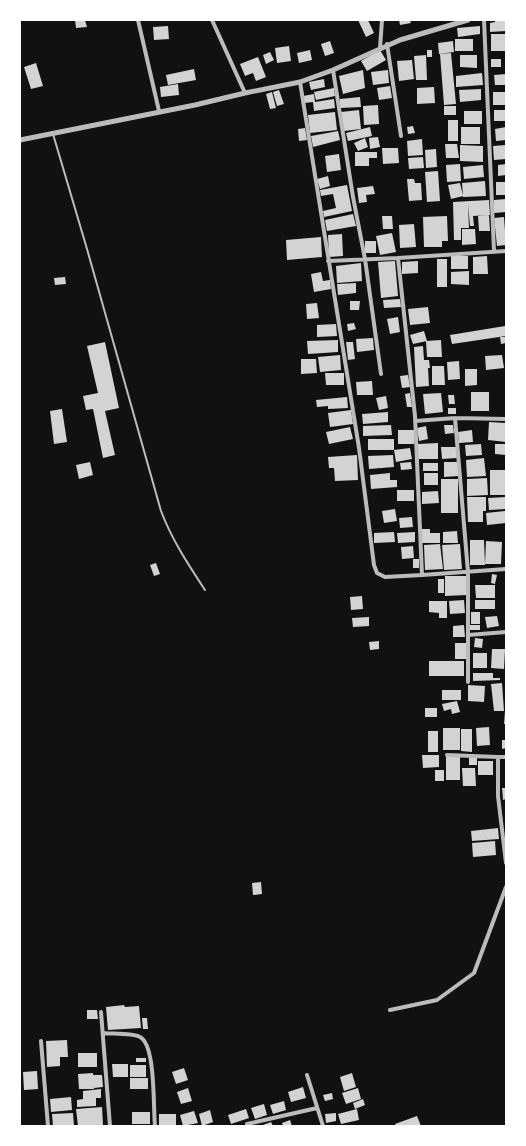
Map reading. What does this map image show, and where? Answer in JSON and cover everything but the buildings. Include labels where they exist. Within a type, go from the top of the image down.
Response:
[{"type":"street","points":[[138,20],[159,111]]},
{"type":"street","points":[[212,20],[244,93]]},
{"type":"street","points":[[380,48],[382,20]]},
{"type":"street","points":[[20,140],[159,111],[194,106],[244,93],[300,82],[333,70],[387,44],[468,20]]},
{"type":"street","points":[[484,20],[494,251]]},
{"type":"street","points":[[387,44],[401,136]]},
{"type":"street","points":[[333,70],[353,197],[365,259],[381,374]]},
{"type":"street","points":[[300,82],[359,448],[374,565],[377,573],[385,577],[506,569]]},
{"type":"street","points":[[328,261],[506,251]]},
{"type":"street","points":[[398,258],[415,421],[422,575]]},
{"type":"street","points":[[415,421],[455,418],[506,419]]},
{"type":"street","points":[[455,418],[468,572],[468,682]]},
{"type":"street","points":[[468,635],[506,632]]},
{"type":"street","points":[[447,755],[506,757]]},
{"type":"street","points":[[498,757],[498,796],[506,863]]},
{"type":"street","points":[[390,1010],[437,1000],[474,973],[506,887]]},
{"type":"street","points":[[101,1012],[110,1126]]},
{"type":"street","points":[[103,1033],[139,1037],[147,1044],[151,1057],[155,1126]]},
{"type":"street","points":[[41,1041],[48,1126]]},
{"type":"street","points":[[307,1075],[323,1126]]},
{"type":"street","points":[[247,1124],[317,1108]]},
{"type":"lane","points":[[53,133],[161,511],[168,531],[205,590]]}]
